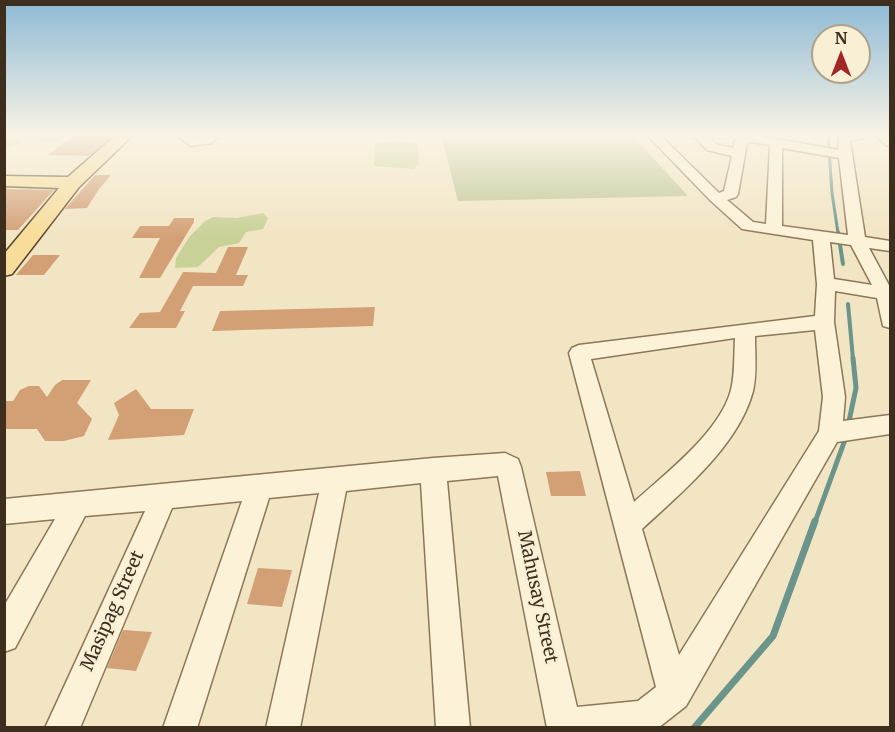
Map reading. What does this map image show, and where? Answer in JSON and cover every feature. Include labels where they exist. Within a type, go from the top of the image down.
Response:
[{"type":"main road","points":[[4,269],[73,183],[88,169]]},
{"type":"main road","points":[[4,181],[73,183]]},
{"type":"street","points":[[687,169],[748,226],[891,246]]},
{"type":"street","points":[[716,198],[731,194],[735,169]]},
{"type":"street","points":[[774,231],[775,169]]},
{"type":"street","points":[[565,727],[644,717],[674,694],[834,433],[834,397],[824,322],[826,284],[838,240],[835,169]]},
{"type":"street","points":[[838,240],[888,293],[891,321]]},
{"type":"street","points":[[826,284],[888,293]]},
{"type":"street","points":[[674,694],[579,353],[745,330],[824,322]]},
{"type":"street","points":[[627,525],[687,471],[731,418],[742,392],[745,330]]},
{"type":"street","points":[[834,433],[862,427],[891,425]]},
{"type":"street","name":"Mahusay Street","points":[[433,469],[500,462],[509,467],[565,727]]},
{"type":"street","points":[[4,512],[433,469],[453,728]]},
{"type":"street","points":[[282,728],[335,480]]},
{"type":"street","points":[[180,728],[259,488]]},
{"type":"street","name":"Masipag Street","points":[[62,728],[165,495]]},
{"type":"street","points":[[4,637],[78,504]]},
{"type":"green space","points":[[450,169],[663,169],[688,196],[458,201]]},
{"type":"green space","points":[[263,213],[268,218],[263,229],[246,232],[239,243],[219,247],[198,267],[175,268],[176,258],[190,236],[205,221],[213,217],[237,218]]},
{"type":"building","points":[[95,175],[111,175],[87,208],[65,209]]},
{"type":"building","points":[[4,188],[54,190],[18,230],[4,230]]},
{"type":"building","points":[[174,218],[194,218],[194,222],[160,278],[139,278],[160,238],[132,238],[140,226],[169,226]]},
{"type":"building","points":[[228,247],[248,247],[236,275],[248,275],[243,286],[193,286],[180,311],[185,311],[176,328],[129,328],[140,313],[160,312],[183,272],[216,273]]},
{"type":"building","points":[[33,255],[60,255],[44,275],[16,275]]},
{"type":"building","points":[[375,307],[373,326],[212,331],[220,311]]},
{"type":"building","points":[[62,380],[91,380],[77,403],[92,419],[84,436],[64,441],[45,441],[37,429],[4,429],[4,401],[13,401],[20,390],[29,386],[39,386],[47,397],[55,385]]},
{"type":"building","points":[[136,389],[151,409],[194,409],[184,435],[108,440],[119,415],[114,403]]},
{"type":"building","points":[[580,471],[586,496],[551,496],[546,472]]},
{"type":"building","points":[[258,568],[292,570],[282,607],[247,604]]},
{"type":"building","points":[[123,630],[152,632],[136,671],[107,668]]},
{"type":"waterway","points":[[830,169],[838,233]]},
{"type":"waterway","points":[[838,232],[843,264]]},
{"type":"waterway","points":[[848,304],[853,359]]},
{"type":"waterway","points":[[848,426],[856,388],[853,358]]},
{"type":"waterway","points":[[815,522],[846,437]]},
{"type":"waterway","points":[[694,728],[773,636],[815,521]]}]
